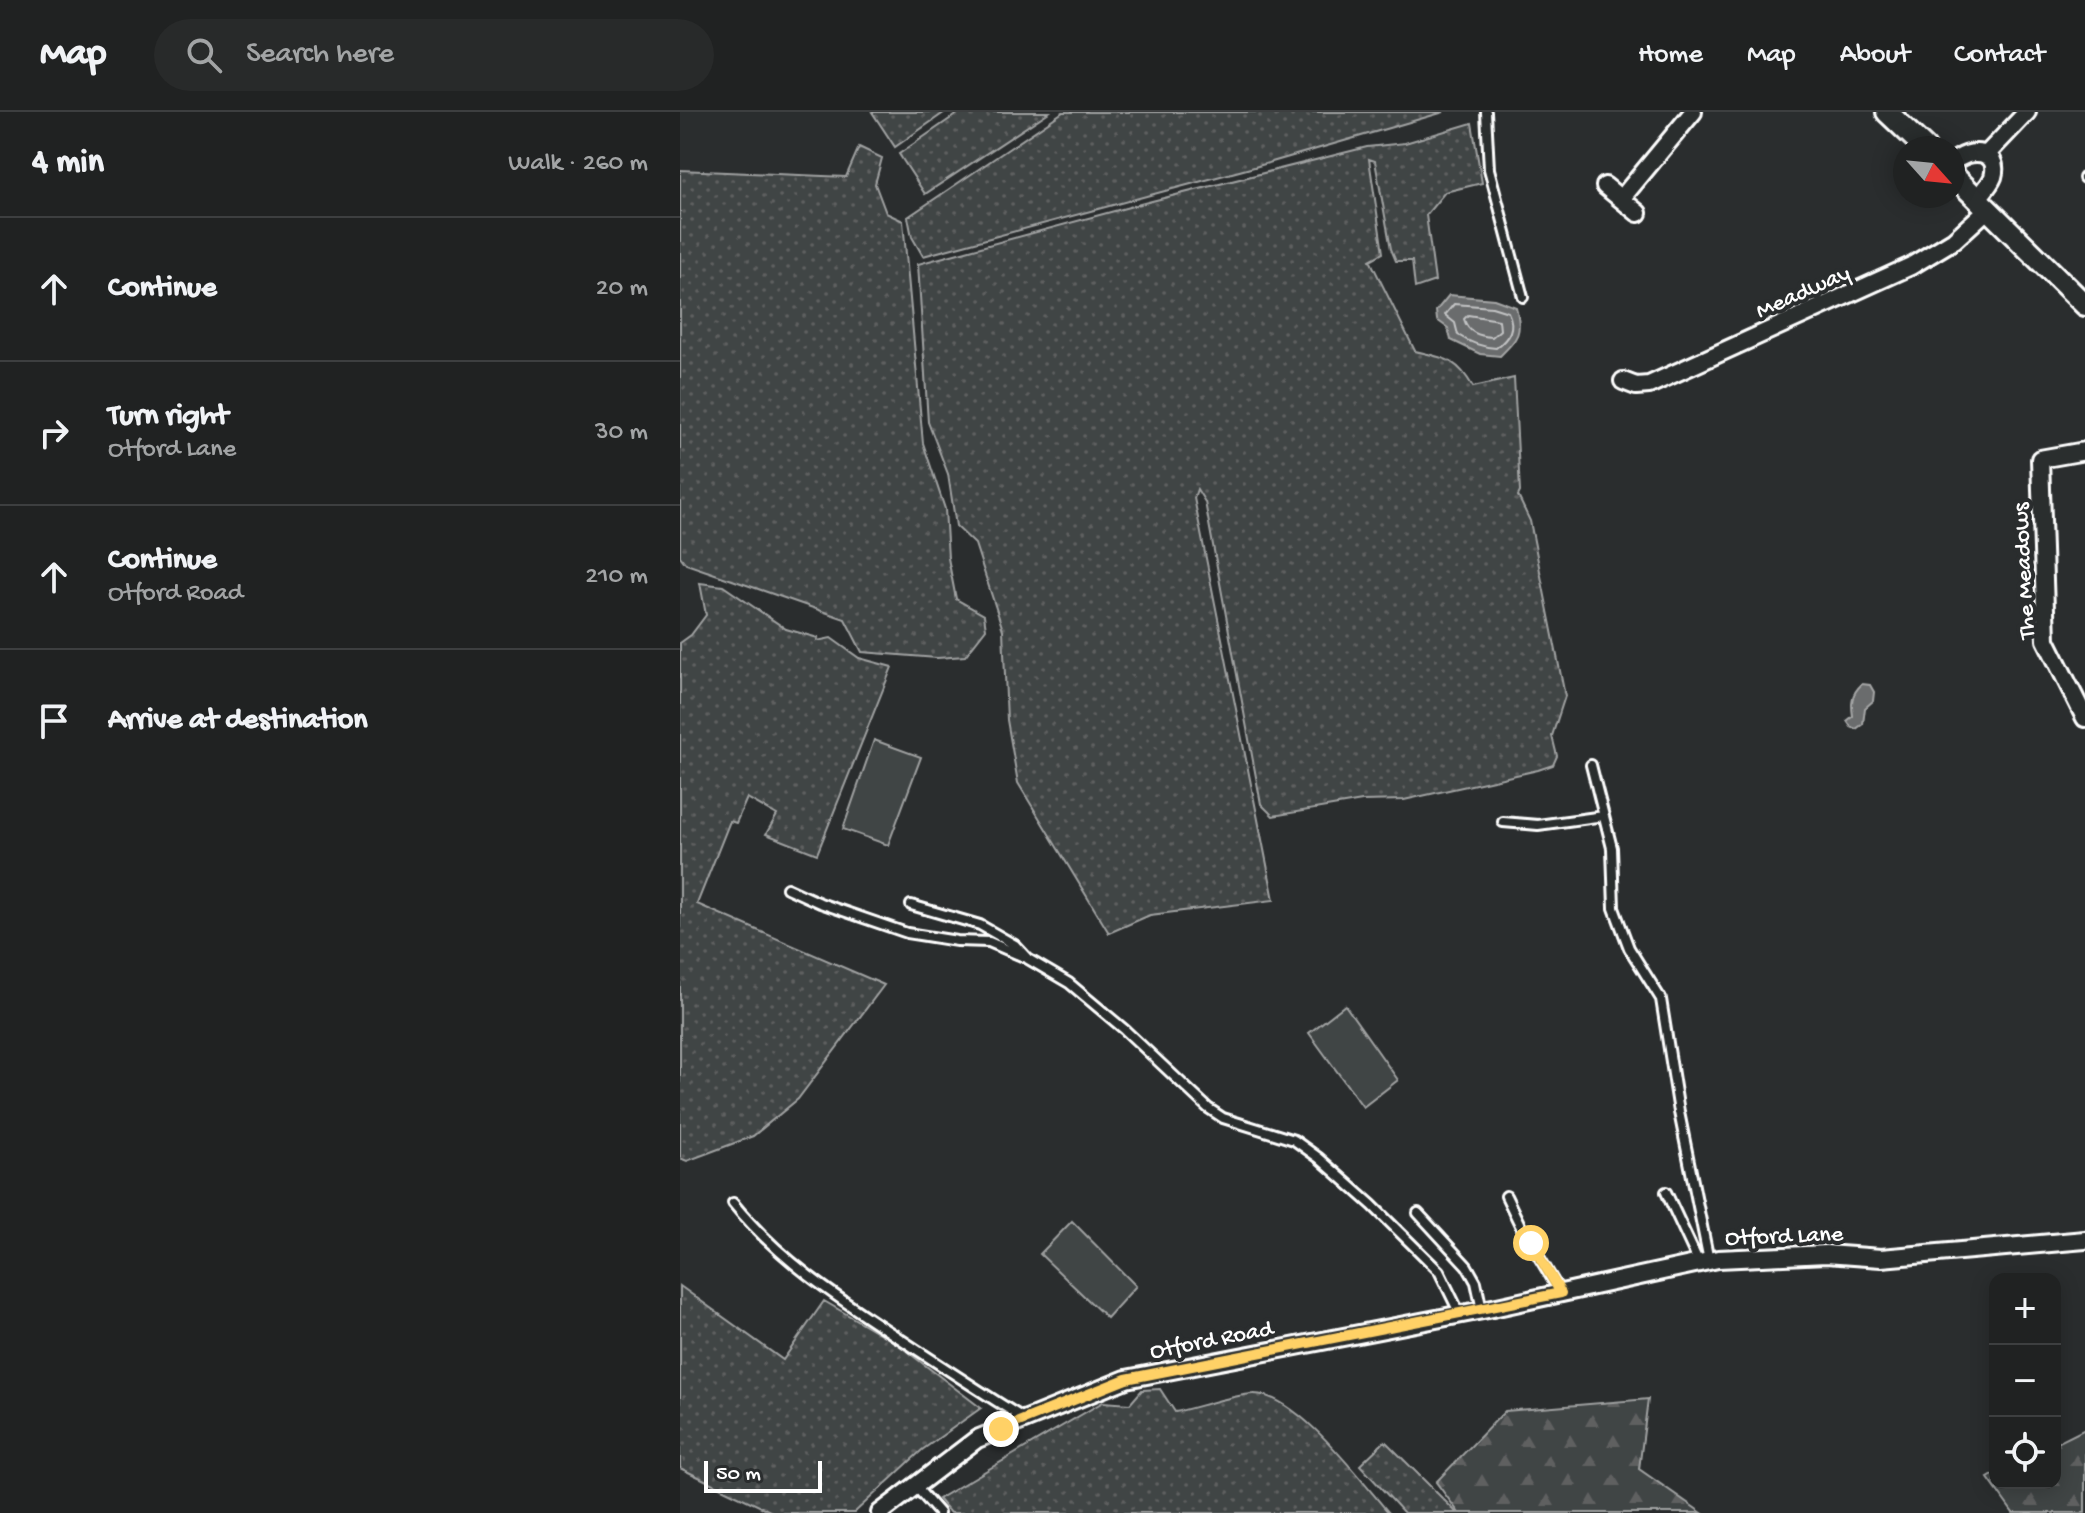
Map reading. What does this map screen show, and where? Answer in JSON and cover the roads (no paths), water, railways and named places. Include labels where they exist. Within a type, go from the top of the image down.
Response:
[{"type":"street","points":[[1621,199],[1693,112]]},
{"type":"street","points":[[1887,112],[1912,136]]},
{"type":"street","points":[[1986,155],[2027,112]]},
{"type":"street","points":[[1965,153],[1986,155],[1993,164],[1994,175],[1982,204]]},
{"type":"street","points":[[1605,186],[1638,213]]},
{"type":"street","points":[[1965,187],[2082,296]]},
{"type":"street","name":"Meadway","points":[[1623,381],[1636,386],[1649,385],[1844,298],[1941,249],[1982,204]]},
{"type":"street","name":"The Meadows","points":[[2085,451],[2040,459],[2046,640],[2085,718]]},
{"type":"street","name":"Otford Lane","points":[[1485,1309],[1704,1262],[1826,1254],[1881,1258],[2085,1240]]},
{"type":"street","name":"Otford Road","points":[[880,1513],[977,1439],[1126,1379],[1485,1309]]},
{"type":"lane","points":[[1486,112],[1489,169],[1523,297]]},
{"type":"lane","points":[[1591,765],[1612,848],[1614,908],[1629,948],[1661,999],[1704,1262]]},
{"type":"lane","points":[[1503,822],[1538,825],[1604,816]]},
{"type":"lane","points":[[787,888],[820,903],[907,933],[957,941],[989,942],[1028,959],[1069,983],[1125,1030],[1208,1108],[1223,1118],[1294,1140],[1319,1158],[1439,1271],[1460,1314]]},
{"type":"lane","points":[[911,905],[980,925],[1015,945],[1028,959]]},
{"type":"lane","points":[[1666,1192],[1704,1262]]},
{"type":"lane","points":[[1506,1196],[1561,1293]]},
{"type":"lane","points":[[733,1203],[753,1228],[793,1265],[843,1302],[1025,1420]]},
{"type":"lane","points":[[1418,1213],[1467,1266],[1485,1309]]},
{"type":"lane","points":[[915,1486],[939,1513]]},
{"type":"water","points":[[1449,295],[1494,299],[1516,307],[1519,329],[1500,356],[1480,354],[1451,340],[1448,328],[1437,320],[1436,311]]},
{"type":"water","points":[[1862,684],[1870,685],[1874,692],[1873,701],[1865,708],[1863,724],[1856,729],[1847,721],[1853,716],[1853,699]]}]
